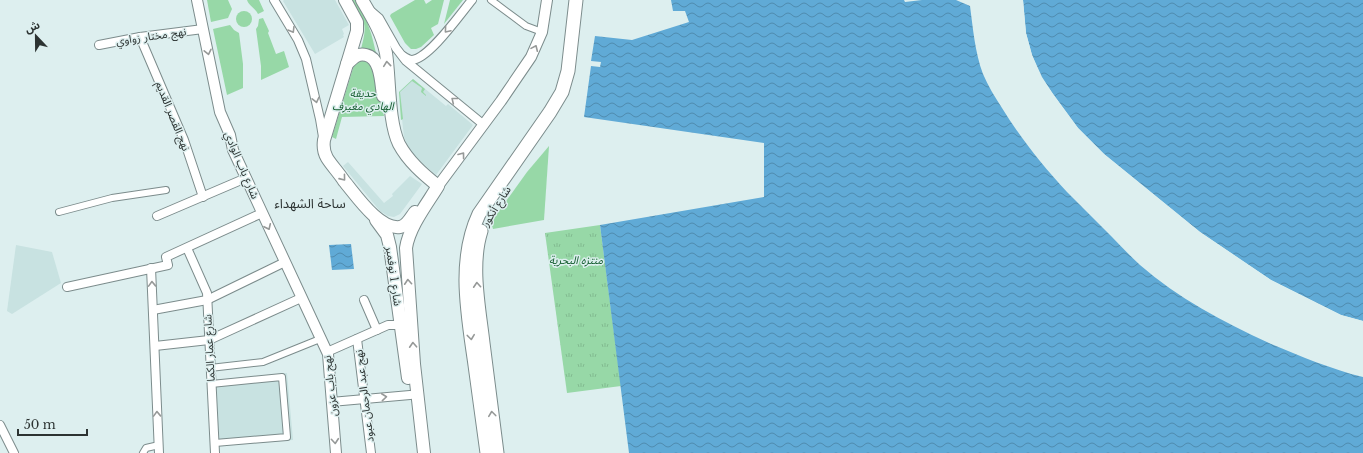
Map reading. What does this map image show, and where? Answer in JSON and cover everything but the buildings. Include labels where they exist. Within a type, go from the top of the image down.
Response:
[{"type":"highway","name":"شارع أنكور","points":[[488,453],[471,336],[466,276],[468,246],[474,224],[486,204],[550,112],[562,92],[568,71],[576,0]]},
{"type":"highway","name":"شارع أنكور","points":[[497,453],[478,305],[476,275],[477,246],[481,231],[487,218],[556,116],[567,96],[574,72],[584,0]]},
{"type":"main road","points":[[345,0],[357,22],[358,28],[342,78],[324,145],[327,159],[368,210],[382,222],[400,227],[429,201]]},
{"type":"main road","points":[[363,0],[383,41],[392,116],[396,136],[399,144],[408,157]]},
{"type":"main road","points":[[346,65],[354,56],[358,54],[370,56],[376,63],[392,134],[396,143],[418,169],[438,186]]},
{"type":"main road","name":"شارع 1 نوفمبر","points":[[406,323],[406,246],[410,232],[438,186]]},
{"type":"main road","name":"شارع 1 نوفمبر","points":[[368,210],[388,238],[406,323]]},
{"type":"main road","points":[[406,323],[410,395],[417,453]]},
{"type":"main road","points":[[406,323],[414,364],[424,453]]},
{"type":"street","name":"شارع باب الوادي","points":[[197,0],[222,116],[230,136],[233,150],[313,322]]},
{"type":"street","points":[[274,0],[296,36],[306,59],[320,119],[324,145]]},
{"type":"street","points":[[363,0],[379,18],[403,58],[413,68],[484,125]]},
{"type":"street","points":[[396,48],[408,59],[412,60],[421,56],[435,45],[472,0]]},
{"type":"street","points":[[491,0],[526,26],[542,32]]},
{"type":"street","points":[[438,186],[484,125],[520,74],[530,57],[542,32],[547,0]]},
{"type":"street","name":"نهج مختار زواوي","points":[[99,45],[140,37],[203,29]]},
{"type":"street","name":"نهج القصر القديم","points":[[140,37],[184,140],[203,197]]},
{"type":"street","points":[[157,216],[246,178]]},
{"type":"street","points":[[59,212],[112,198],[166,190]]},
{"type":"street","points":[[67,287],[168,265],[166,257],[262,213]]},
{"type":"street","name":"شارع عمار الكما","points":[[187,248],[207,293],[215,453]]},
{"type":"street","points":[[152,310],[207,300],[285,262]]},
{"type":"street","points":[[143,453],[146,448],[159,449],[151,268]]},
{"type":"street","points":[[154,346],[209,340],[301,298]]},
{"type":"street","points":[[364,300],[377,330]]},
{"type":"street","name":"نهج باب عزون","points":[[313,322],[329,357],[331,402],[336,453]]},
{"type":"street","points":[[327,352],[388,325],[406,323]]},
{"type":"street","name":"نهج عبد الرحمان عبود","points":[[357,338],[371,453]]},
{"type":"street","points":[[210,368],[263,362],[320,339]]},
{"type":"street","points":[[211,384],[282,377],[287,437],[215,443]]},
{"type":"street","points":[[331,402],[410,395]]},
{"type":"street","points":[[1,428],[14,453]]},
{"type":"shaded area","points":[[335,0],[349,25],[342,29],[344,37],[315,54],[283,1]]},
{"type":"shaded area","points":[[413,79],[446,106],[448,104],[473,125],[436,175],[411,153],[404,137],[399,92]]},
{"type":"shaded area","points":[[348,162],[384,203],[393,196],[392,194],[410,176],[422,184],[400,214],[394,217],[388,216],[380,211],[343,166]]},
{"type":"shaded area","points":[[16,245],[52,252],[61,283],[12,314],[7,311]]},
{"type":"shaded area","points":[[287,373],[293,440],[219,446],[215,380]]},
{"type":"green space","points":[[207,0],[228,0],[232,9],[228,18],[211,22]]},
{"type":"green space","points":[[247,0],[259,0],[264,11],[258,14]]},
{"type":"green space","points":[[352,0],[355,0],[366,19],[376,53],[361,49],[365,28],[360,13]]},
{"type":"green space","points":[[415,0],[424,0],[426,4],[432,0],[444,0],[438,24],[431,28],[434,35],[421,47],[411,49],[405,43],[390,16]]},
{"type":"green space","points":[[450,0],[463,0],[444,24]]},
{"type":"green space","points":[[241,11],[247,11],[252,16],[250,25],[247,27],[241,27],[236,22],[236,16]]},
{"type":"green space","points":[[263,18],[269,31],[268,33],[276,54],[284,51],[289,67],[261,80],[261,66],[256,29],[259,19]]},
{"type":"green space","points":[[230,25],[239,33],[243,64],[243,88],[227,95],[213,29]]},
{"type":"green space","name":"حديقة الهادي مغيرف","points":[[363,58],[375,67],[384,116],[342,117],[336,139],[332,137],[355,62]]},
{"type":"green space","points":[[413,79],[425,89],[423,92],[426,96],[421,92],[422,88],[412,81],[400,92],[403,119],[401,120],[399,92]]},
{"type":"green space","points":[[549,146],[544,220],[493,229],[491,222],[527,172]]},
{"type":"green space","name":"منتزه البحرية","points":[[600,225],[621,386],[567,393],[545,233]]},
{"type":"water","points":[[671,0],[904,0],[905,2],[922,0],[956,0],[970,6],[978,58],[987,83],[997,100],[1017,131],[1058,182],[1129,255],[1155,277],[1185,299],[1235,327],[1269,343],[1327,366],[1363,377],[1363,453],[629,453],[600,225],[764,197],[764,143],[584,117],[591,66],[600,67],[601,62],[591,61],[595,36],[632,40],[689,22],[685,11],[673,11]]},
{"type":"water","points":[[1023,0],[1363,0],[1363,321],[1341,315],[1271,280],[1200,232],[1104,154],[1078,128],[1041,77],[1032,55],[1026,33]]},
{"type":"water","points":[[351,244],[354,269],[332,270],[329,245]]},
{"type":"pier","points":[[1021,0],[1023,0],[1026,33],[1032,55],[1042,77],[1078,128],[1104,154],[1200,232],[1271,280],[1341,315],[1363,321],[1363,323],[1340,316],[1270,281],[1199,234],[1103,155],[1077,130],[1051,96],[1040,77],[1030,56],[1024,34]]},
{"type":"district","name":"ساحة الشهداء","points":[[310,203]]}]
